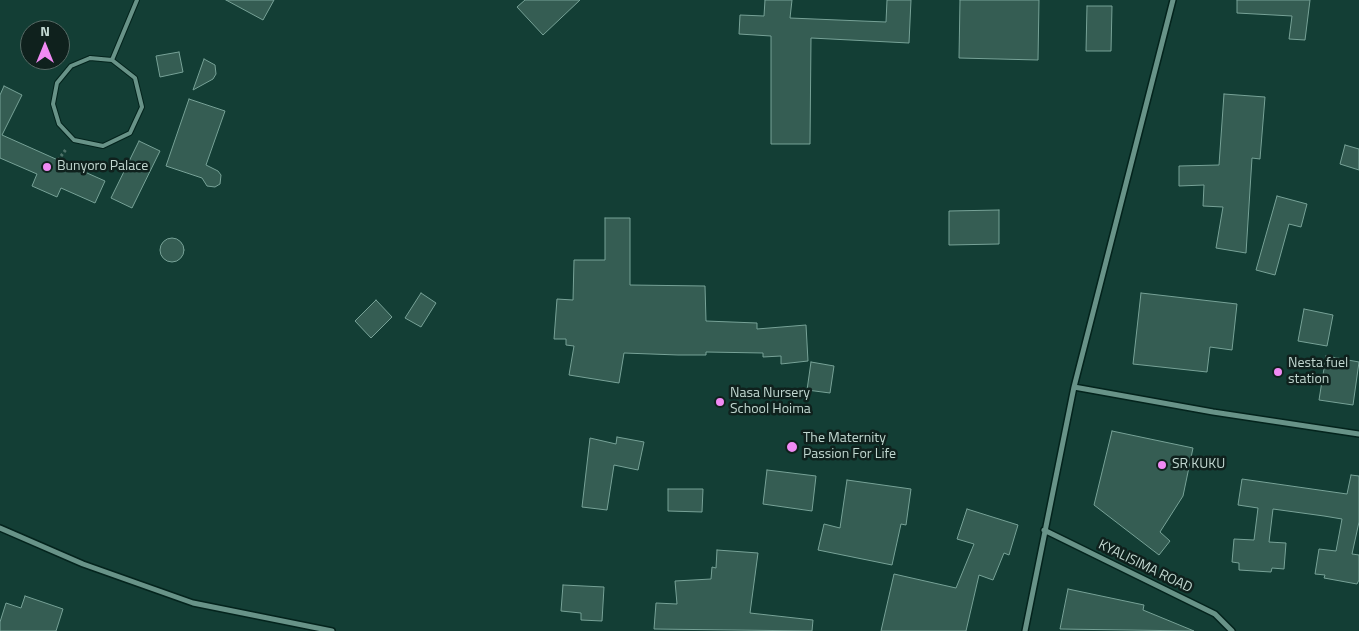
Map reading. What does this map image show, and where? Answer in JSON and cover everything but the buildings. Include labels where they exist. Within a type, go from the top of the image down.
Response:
[{"type":"street","points":[[1025,631],[1074,388],[1173,0]]},
{"type":"street","points":[[1074,388],[1213,412],[1359,434]]},
{"type":"street","points":[[0,528],[83,564],[193,603],[332,631]]},
{"type":"street","name":"KYALISIMA ROAD","points":[[1044,530],[1215,614],[1232,631]]},
{"type":"lane","points":[[112,60],[138,0]]},
{"type":"lane","points":[[90,58],[112,60],[136,78],[142,107],[130,133],[103,146],[74,140],[59,124],[53,104],[57,83],[70,66],[90,58]]},
{"type":"place","name":"Bunyoro Palace","points":[[47,167]]},
{"type":"place","name":"Nesta fuel station","points":[[1278,372]]},
{"type":"place","name":"Nasa Nursery School Hoima","points":[[720,402]]},
{"type":"place","name":"The Maternity Passion For Life","points":[[792,447]]},
{"type":"place","name":"SR KUKU","points":[[1162,465]]}]
